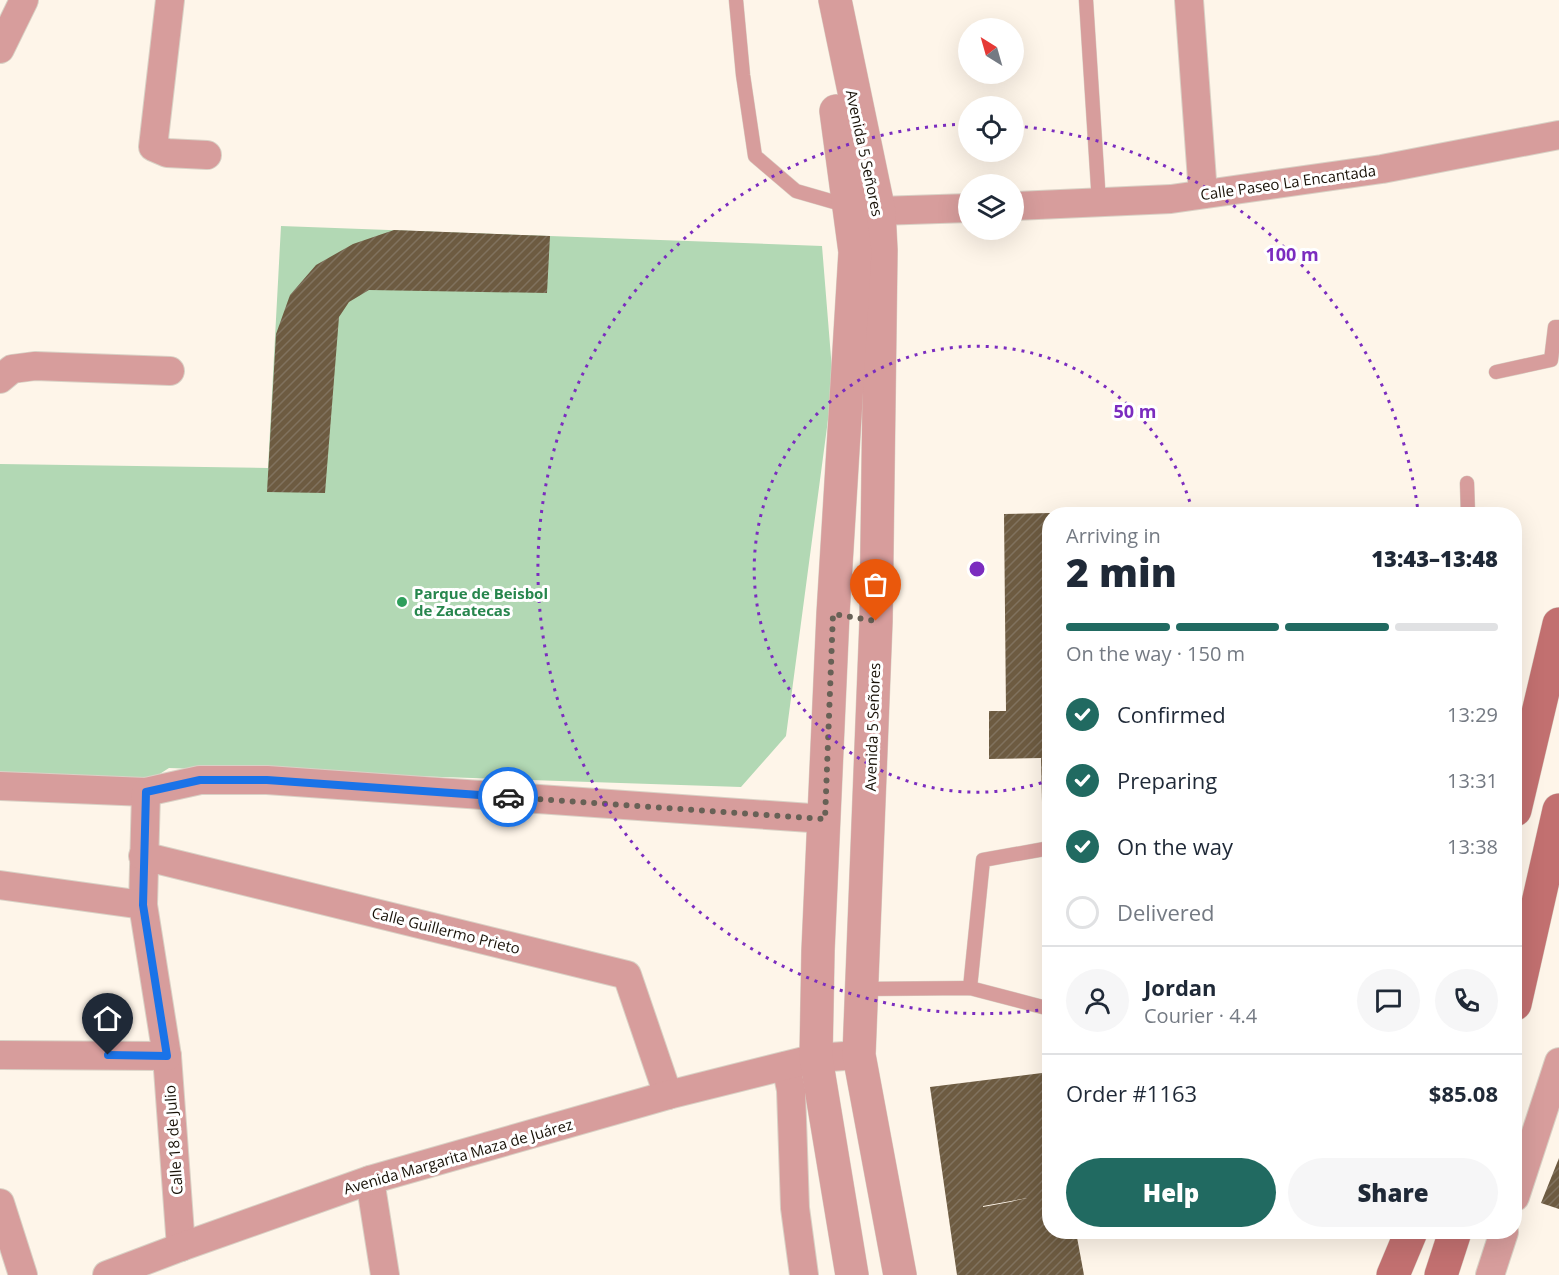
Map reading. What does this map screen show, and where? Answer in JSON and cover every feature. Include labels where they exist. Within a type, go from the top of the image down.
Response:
[{"type":"main road","points":[[1522,780],[1559,624]]},
{"type":"main road","points":[[1522,973],[1559,810]]},
{"type":"main road","points":[[1393,1275],[1408,1239]]},
{"type":"main road","points":[[1441,1275],[1453,1239]]},
{"type":"street","points":[[0,49],[24,0]]},
{"type":"street","points":[[170,0],[153,147],[167,153],[207,156]]},
{"type":"street","name":"Avenida 5 Señores","points":[[817,0],[864,209],[881,250],[876,621],[859,1055],[900,1275]]},
{"type":"street","name":"Avenida 5 Señores","points":[[835,0],[864,209],[855,252],[833,614],[818,951],[801,1062],[852,1275]]},
{"type":"street","points":[[1189,0],[1203,194]]},
{"type":"street","name":"Calle Paseo La Encantada","points":[[1024,206],[1172,200],[1382,169],[1559,135]]},
{"type":"street","points":[[864,209],[958,208]]},
{"type":"street","points":[[0,379],[12,369],[35,366],[170,371]]},
{"type":"street","points":[[833,614],[876,621]]},
{"type":"street","points":[[0,786],[146,792],[200,780],[267,780],[825,819]]},
{"type":"street","name":"Calle 18 de Julio","points":[[146,792],[143,905],[167,1056],[181,1247]]},
{"type":"street","name":"Calle Guillermo Prieto","points":[[143,855],[627,975],[668,1095]]},
{"type":"street","points":[[0,885],[143,905]]},
{"type":"street","name":"Avenida Margarita Maza de Juárez","points":[[107,1275],[370,1180],[668,1095],[801,1062],[859,1055]]},
{"type":"street","points":[[1,1059],[167,1056]]},
{"type":"street","points":[[801,1062],[792,1090],[795,1209],[804,1275]]},
{"type":"street","points":[[1522,1176],[1559,1062]]},
{"type":"street","points":[[370,1180],[385,1275]]},
{"type":"street","points":[[0,1203],[23,1275]]},
{"type":"street","points":[[1491,1275],[1502,1239]]},
{"type":"lane","points":[[736,0],[743,75],[755,156],[795,191],[864,209]]},
{"type":"lane","points":[[1086,0],[1099,203]]},
{"type":"lane","points":[[1496,372],[1551,360],[1555,327],[1559,327]]},
{"type":"lane","points":[[1467,483],[1468,507]]},
{"type":"lane","points":[[970,988],[983,860],[1042,849]]},
{"type":"lane","points":[[861,989],[970,988],[1042,1007]]},
{"type":"green space","name":"Parque de Beisbol de Zacatecas","points":[[281,226],[822,246],[833,382],[786,736],[741,787],[169,768],[144,784],[0,777],[0,464],[268,468]]},
{"type":"building","points":[[394,230],[550,236],[547,293],[369,290],[349,302],[339,317],[325,493],[267,492],[276,334],[290,295],[316,265],[353,244]]},
{"type":"building","points":[[1042,513],[1042,802],[1041,758],[989,759],[989,711],[1006,711],[1004,514]]},
{"type":"building","points":[[1042,1073],[1042,1239],[1077,1239],[1084,1275],[957,1275],[930,1087]],"holes":[[[1027,1198],[1010,1202],[983,1206]]]},
{"type":"building","points":[[1559,1158],[1559,1209],[1541,1203]]},
{"type":"way so far","points":[[508,797],[825,819],[833,614],[876,621]]},
{"type":"place","name":"Parque de Beisbol de Zacatecas","points":[[402,602]]},
{"type":"route","points":[[108,1055],[167,1056],[143,905],[146,792],[200,780],[267,780],[508,797]]}]
